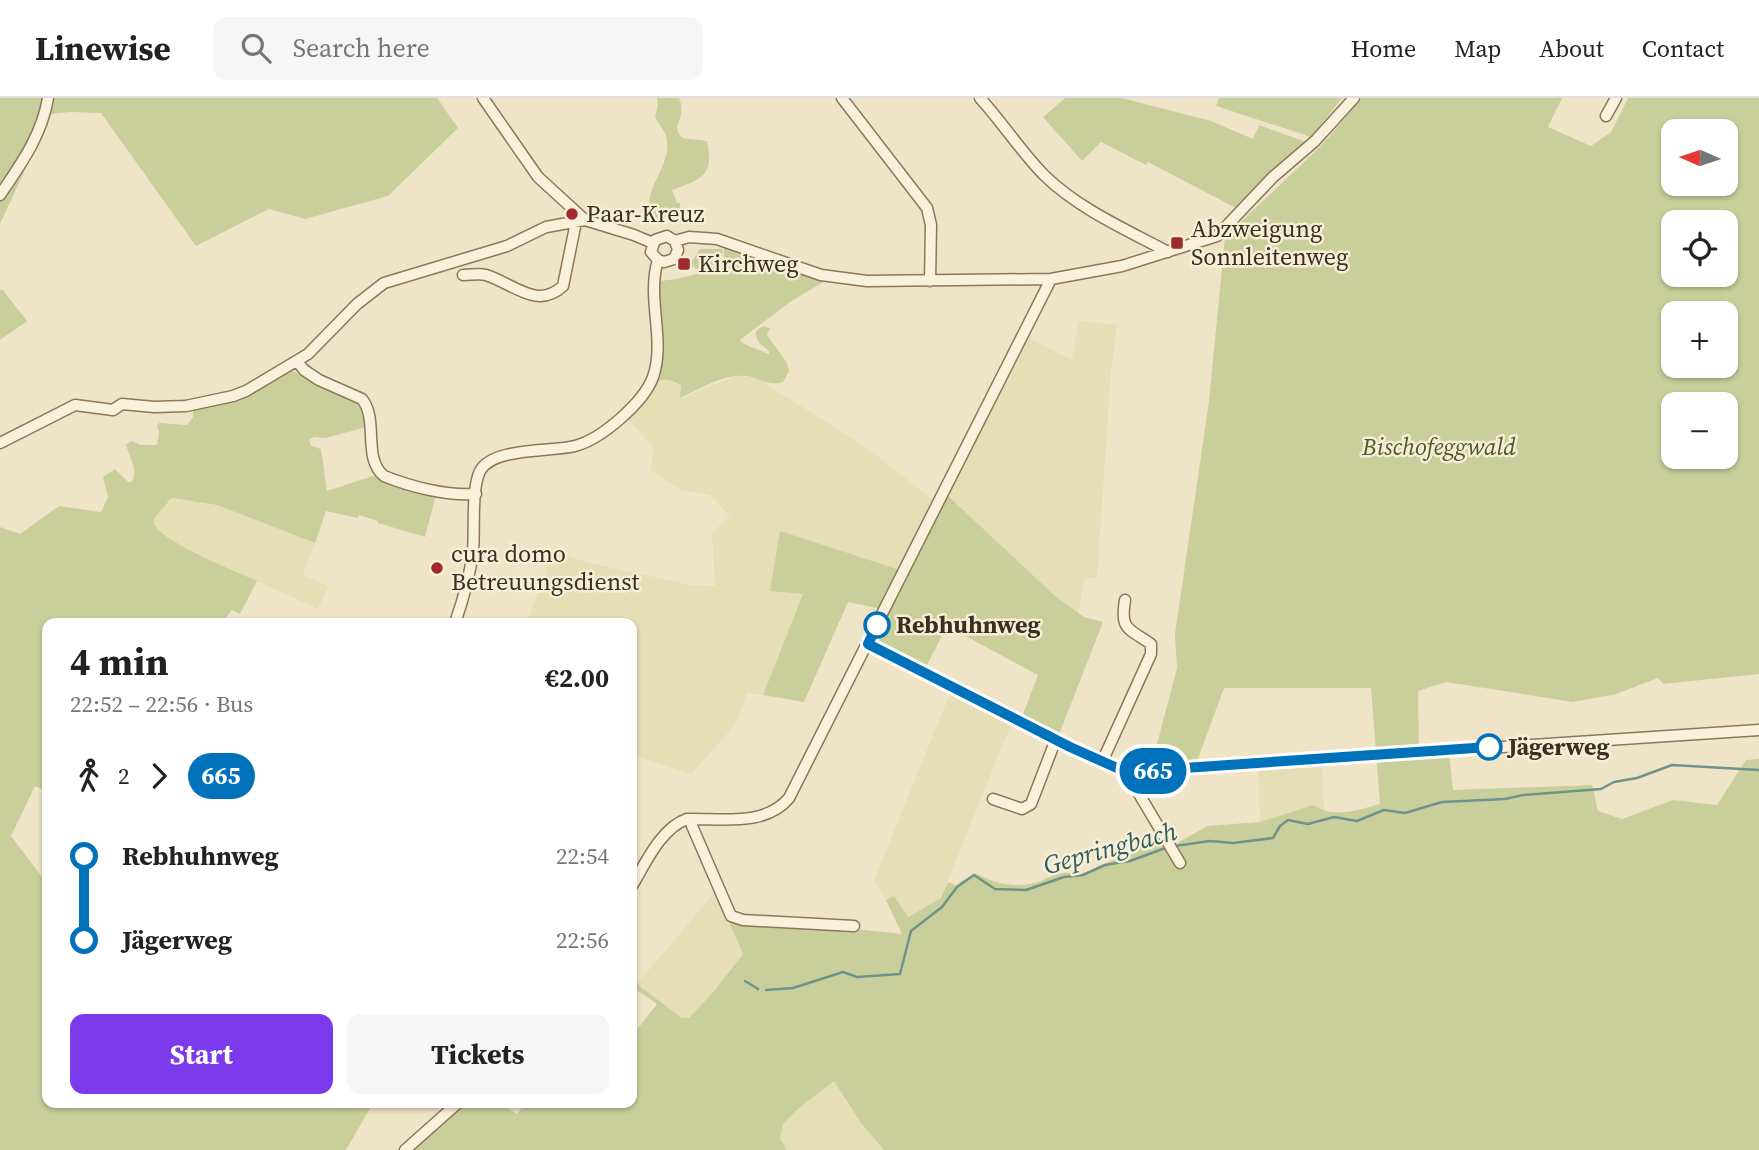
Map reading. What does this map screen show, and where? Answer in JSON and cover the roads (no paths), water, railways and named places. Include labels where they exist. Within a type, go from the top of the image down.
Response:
[{"type":"street","points":[[0,195],[36,138],[43,122],[48,98]]},
{"type":"street","points":[[483,98],[538,177],[580,221]]},
{"type":"street","points":[[842,98],[926,208],[931,225],[930,281]]},
{"type":"street","points":[[980,98],[1046,177],[1067,194],[1168,252]]},
{"type":"street","points":[[675,241],[689,237],[717,239],[807,271],[836,278],[894,282],[1051,279],[1122,267],[1217,236],[1273,177],[1315,141],[1354,98]]},
{"type":"street","points":[[1606,117],[1616,98]]},
{"type":"street","points":[[463,275],[483,274],[536,296],[546,297],[556,293],[563,286],[580,221]]},
{"type":"street","points":[[0,443],[75,405],[113,410],[122,404],[186,406],[222,400],[246,391],[316,348],[357,304],[384,283],[507,246],[546,227],[580,221],[655,240],[667,236],[675,241],[678,250],[674,259],[664,262],[658,260],[651,252],[655,240]]},
{"type":"street","points":[[456,618],[471,564],[480,472],[489,463],[510,455],[587,442],[610,427],[647,388],[656,362],[653,281],[658,260]]},
{"type":"street","points":[[637,878],[661,841],[679,822],[692,819],[760,817],[784,804],[868,644],[1051,279]]},
{"type":"street","points":[[297,361],[304,370],[362,399],[368,407],[375,461],[384,476],[437,491],[476,494]]},
{"type":"street","points":[[1102,762],[1151,654],[1151,644],[1124,625],[1122,617],[1125,600]]},
{"type":"street","points":[[868,644],[1126,772],[1759,730]]},
{"type":"street","points":[[993,799],[1022,809],[1031,804],[1056,739]]},
{"type":"street","points":[[1126,772],[1178,858]]},
{"type":"street","points":[[692,819],[692,826],[731,916],[743,920],[854,926]]},
{"type":"street","points":[[405,1150],[452,1108]]},
{"type":"waterway","name":"Gepringbach","points":[[1175,846],[1210,841],[1233,843],[1273,838],[1280,826],[1288,820],[1308,824],[1334,817],[1357,821],[1384,810],[1405,813],[1442,802],[1505,799],[1523,795],[1601,789],[1614,782],[1637,778],[1672,765],[1759,770]]},
{"type":"waterway","name":"Gepringbach","points":[[766,990],[793,988],[843,972],[857,977],[900,974],[911,931],[942,907],[957,887],[974,875],[995,889],[1026,890],[1064,877],[1083,875],[1105,865],[1130,861],[1168,847]]},
{"type":"waterway","name":"Gepringbach","points":[[745,981],[758,989]]},
{"type":"place","name":"Paar-Kreuz","points":[[572,214]]},
{"type":"place","name":"Abzweigung Sonnleitenweg","points":[[1177,243]]},
{"type":"place","name":"Kirchweg","points":[[684,264]]},
{"type":"place","name":"cura domo Betreuungsdienst","points":[[437,568]]},
{"type":"place","name":"Rebhuhnweg","points":[[877,625]]},
{"type":"place","name":"Jägerweg","points":[[1489,747]]},
{"type":"park label","name":"Bischofeggwald","points":[[1439,447]]}]
